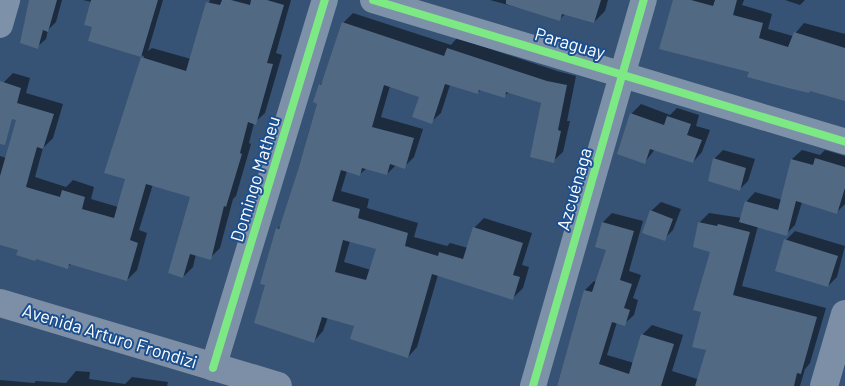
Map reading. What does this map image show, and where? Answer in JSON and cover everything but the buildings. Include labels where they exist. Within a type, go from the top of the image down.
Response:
[{"type":"main road","name":"Avenida Arturo Frondizi","points":[[0,303],[278,386]]},
{"type":"main road","points":[[824,386],[845,314]]},
{"type":"street","points":[[0,25],[7,0]]},
{"type":"street","name":"Domingo Matheu","points":[[213,368],[325,0]]},
{"type":"street","name":"Paraguay","points":[[373,0],[845,142]]},
{"type":"street","name":"Azcuénaga","points":[[533,386],[644,0]]},
{"type":"cycle path","points":[[213,368],[325,0]]},
{"type":"cycle path","points":[[373,0],[845,142]]},
{"type":"cycle path","points":[[533,386],[644,0]]}]
